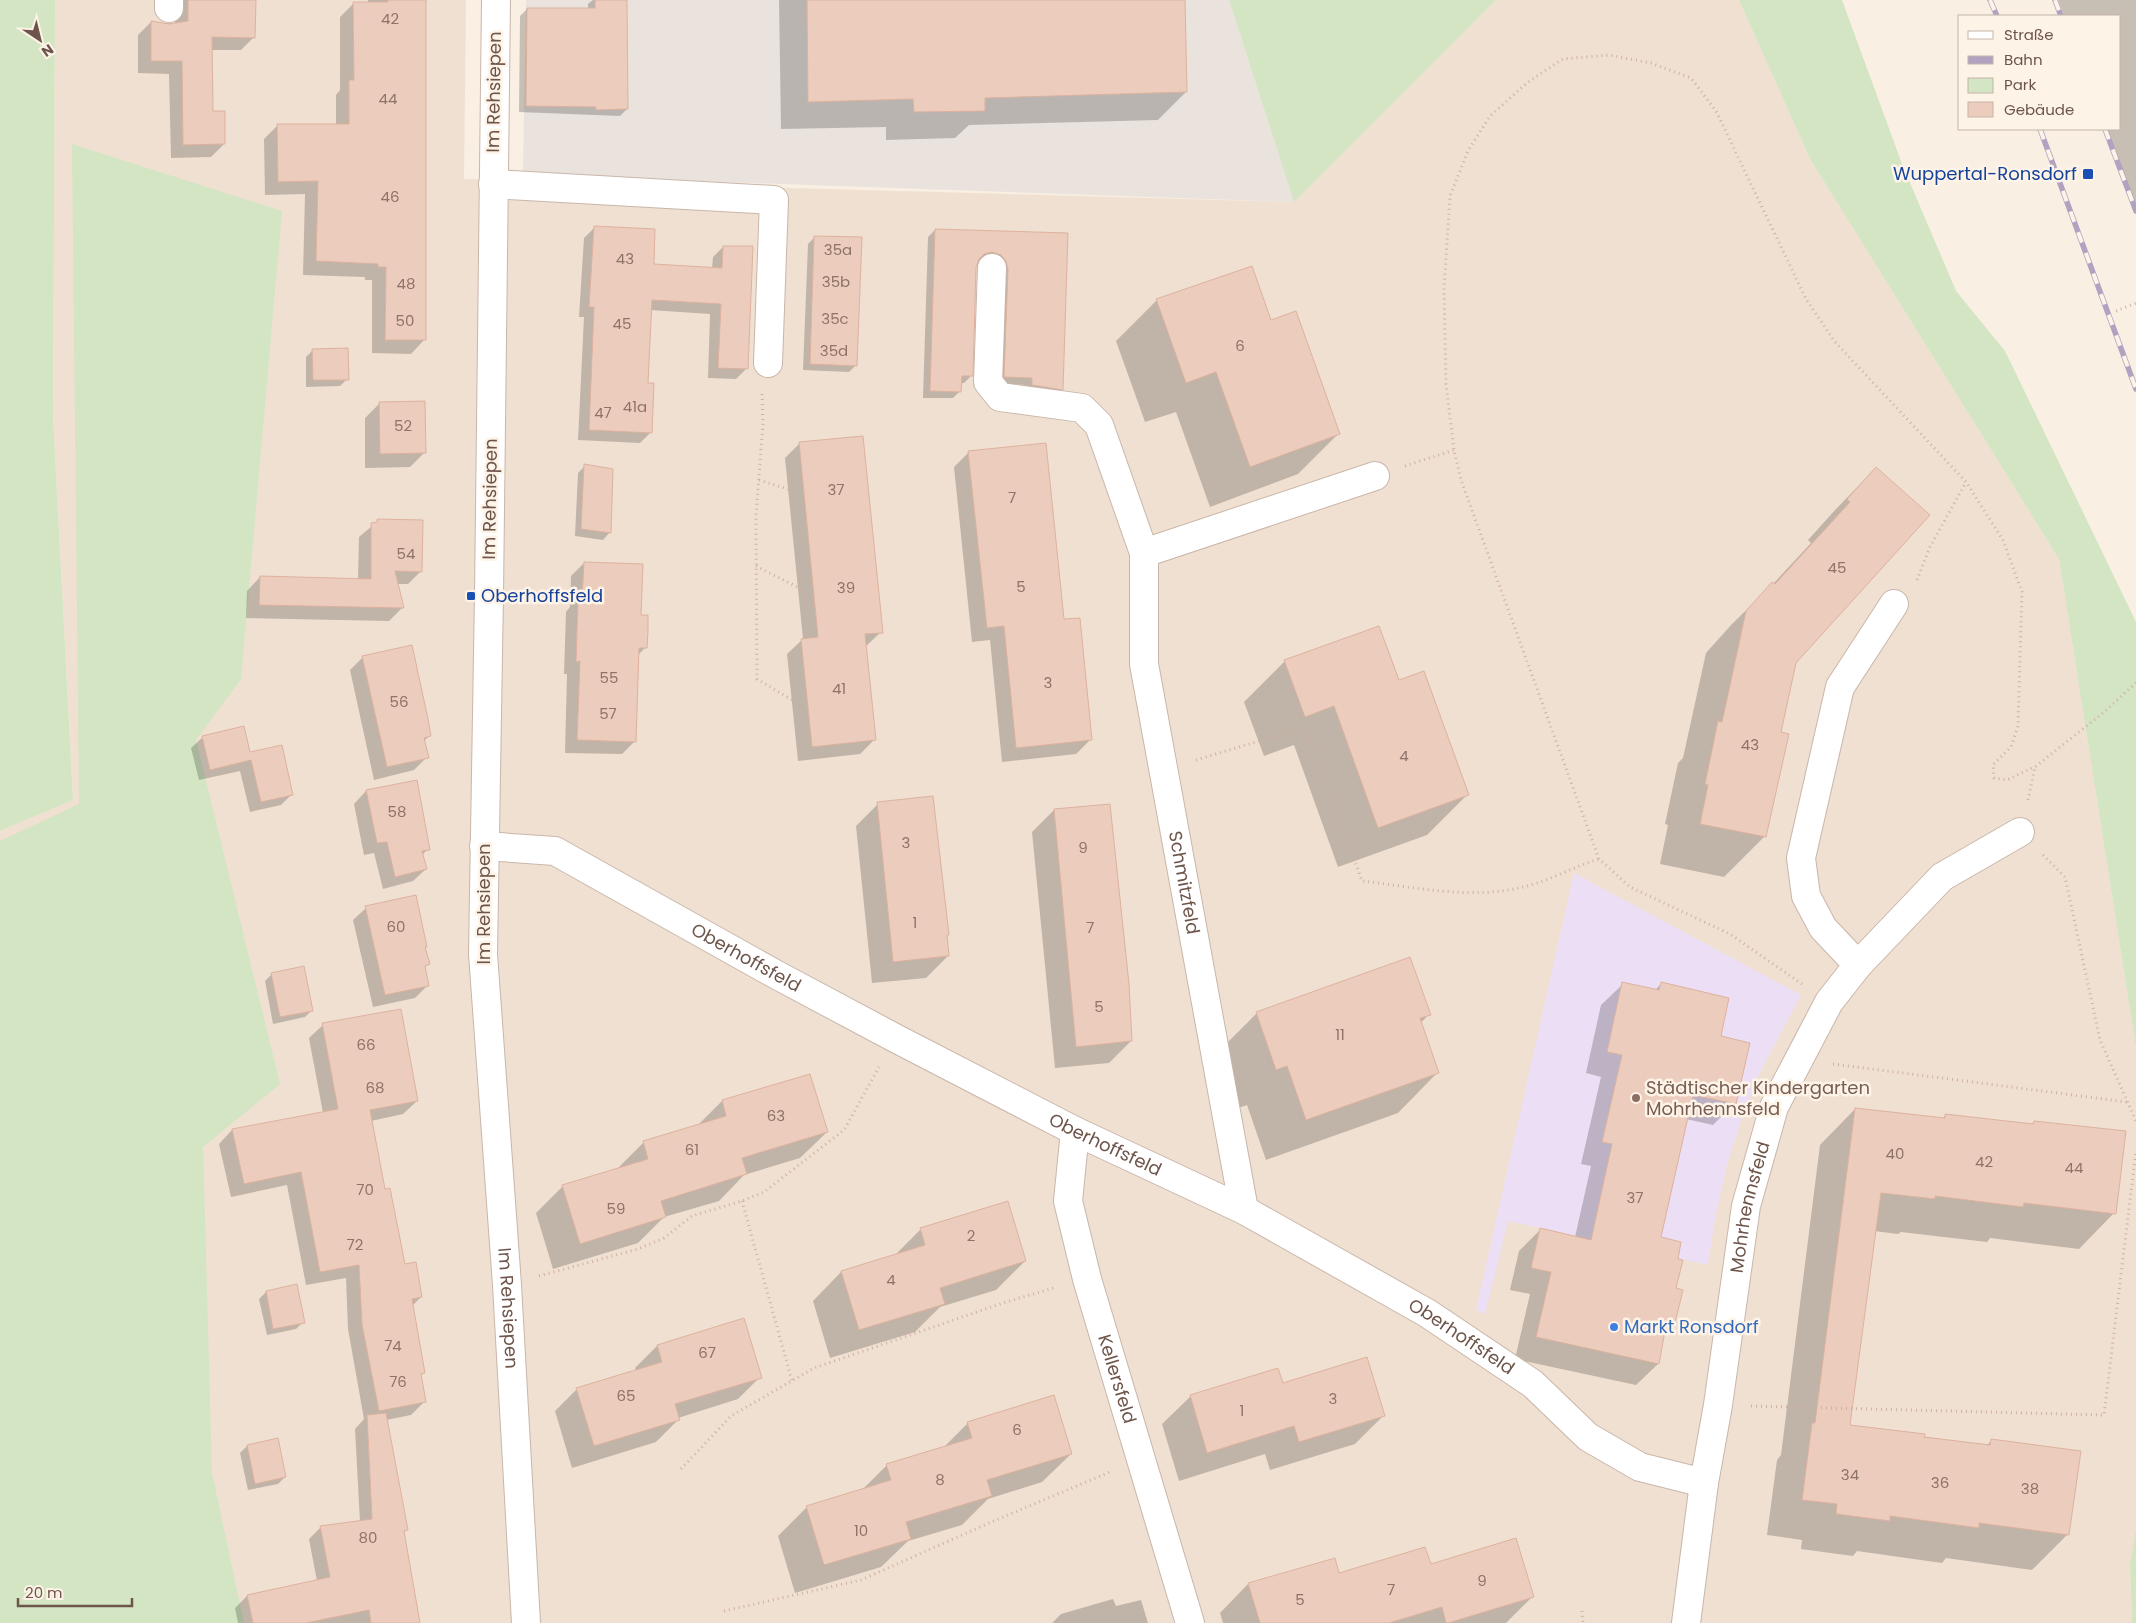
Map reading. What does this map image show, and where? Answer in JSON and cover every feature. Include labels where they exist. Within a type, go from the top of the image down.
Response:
[{"type":"street","name":"Im Rehsiepen","points":[[496,0],[483,954],[507,1285],[526,1623]]},
{"type":"street","points":[[493,184],[774,200],[768,363]]},
{"type":"street","name":"Schmitzfeld","points":[[992,268],[988,382],[1000,397],[1082,408],[1098,425],[1144,553],[1144,664],[1244,1210]]},
{"type":"street","points":[[1144,553],[1374,476]]},
{"type":"street","points":[[1858,965],[1823,928],[1806,896],[1801,858],[1840,687],[1894,604]]},
{"type":"street","name":"Mohrhennsfeld","points":[[1686,1623],[1704,1483],[1718,1405],[1746,1206],[1774,1106],[1830,1002],[1858,965],[1942,877],[2020,832]]},
{"type":"street","name":"Oberhoffsfeld","points":[[484,846],[555,851],[894,1038],[1076,1131],[1244,1210],[1427,1313],[1533,1384],[1588,1438],[1640,1467],[1704,1483]]},
{"type":"street","name":"Kellersfeld","points":[[1076,1131],[1068,1201],[1087,1279],[1190,1623]]},
{"type":"path","points":[[1830,1002],[1730,934],[1630,887],[1599,858],[1462,480],[1454,450],[1446,384],[1444,289],[1450,196],[1468,151],[1490,116],[1528,82],[1564,59],[1609,55],[1652,63],[1690,78],[1716,111],[1806,299],[1835,342],[1966,482],[2003,540],[2022,592],[2018,726],[2011,747],[1994,765],[1994,778],[2007,780],[2036,766],[2103,713],[2136,683]]},
{"type":"path","points":[[2116,311],[2136,303]]},
{"type":"path","points":[[768,363],[761,378],[763,423],[756,516],[757,679],[792,700]]},
{"type":"path","points":[[1374,476],[1454,450]]},
{"type":"path","points":[[758,480],[794,491]]},
{"type":"path","points":[[1894,604],[1913,590],[1930,547],[1966,482]]},
{"type":"path","points":[[756,566],[805,592]]},
{"type":"path","points":[[1163,770],[1306,727],[1362,881],[1463,892],[1492,891],[1522,888],[1599,858]]},
{"type":"path","points":[[2020,832],[2065,877],[2100,1040],[2136,1121]]},
{"type":"path","points":[[507,1285],[638,1249],[664,1238],[692,1216],[742,1201],[772,1187],[844,1130],[894,1038]]},
{"type":"path","points":[[1799,1059],[2128,1102]]},
{"type":"path","points":[[1718,1405],[2104,1415],[2136,1151]]},
{"type":"path","points":[[742,1201],[792,1381]]},
{"type":"path","points":[[681,1469],[731,1416],[814,1368],[1006,1302],[1051,1289]]},
{"type":"path","points":[[724,1611],[861,1580],[989,1523],[1142,1459]]},
{"type":"path","points":[[1582,1611],[1583,1623]]},
{"type":"shaded area","points":[[55,0],[466,0],[464,179],[1293,202],[1496,0],[1739,0],[1810,159],[2059,559],[2136,1048],[2136,1528],[2130,1564],[2132,1623],[0,1623],[0,831],[73,800],[53,417]]},
{"type":"shaded area","points":[[526,0],[1229,0],[1294,202],[523,175]]},
{"type":"shaded area","name":"Städtischer Kindergarten Mohrhennsfeld","points":[[1574,873],[1801,995],[1758,1076],[1741,1121],[1726,1168],[1715,1219],[1708,1265],[1508,1221],[1485,1315],[1476,1309]]},
{"type":"green space","points":[[0,0],[55,0],[53,417],[73,800],[0,831]]},
{"type":"green space","points":[[1229,0],[1496,0],[1294,202]]},
{"type":"green space","points":[[1739,0],[1842,0],[1902,164],[1956,291],[2005,351],[2136,622],[2136,1048],[2059,559],[1810,159]]},
{"type":"green space","points":[[72,144],[282,211],[241,679],[196,740],[280,1084],[203,1147],[212,1473],[244,1623],[0,1623],[0,841],[79,804]]},
{"type":"green space","points":[[2136,1528],[2136,1623],[2132,1623],[2130,1564]]},
{"type":"building","points":[[188,0],[256,0],[255,38],[212,37],[213,111],[225,111],[225,144],[183,145],[182,61],[151,61],[151,21],[169,24],[188,21]]},
{"type":"building","points":[[388,0],[426,0],[426,340],[385,340],[386,267],[378,267],[378,264],[316,261],[318,181],[278,182],[277,124],[349,124],[349,80],[354,80],[353,2],[388,2]]},
{"type":"building","points":[[595,0],[627,0],[628,109],[596,110],[596,107],[526,106],[527,8],[595,8]]},
{"type":"building","points":[[807,0],[1185,0],[1187,92],[985,98],[985,111],[914,112],[913,99],[808,102]]},
{"type":"building","points":[[594,226],[655,229],[654,264],[722,268],[723,246],[753,246],[748,369],[718,368],[721,304],[652,300],[648,383],[654,383],[652,433],[589,430],[594,307],[589,307]]},
{"type":"building","points":[[935,229],[1068,233],[1063,390],[1032,385],[1032,378],[1004,377],[1008,269],[1006,261],[1001,255],[992,252],[984,254],[979,259],[976,267],[973,376],[962,376],[961,392],[930,391]]},
{"type":"building","points":[[814,236],[862,237],[857,366],[810,364]]},
{"type":"building","points":[[1252,266],[1271,320],[1296,311],[1340,434],[1250,467],[1216,372],[1186,383],[1156,299]]},
{"type":"building","points":[[348,348],[349,380],[313,380],[312,349]]},
{"type":"building","points":[[425,401],[426,453],[380,454],[379,402]]},
{"type":"building","points":[[863,436],[883,633],[865,634],[876,740],[812,747],[801,639],[818,637],[799,442]]},
{"type":"building","points":[[1046,443],[1064,619],[1080,618],[1092,740],[1016,748],[1004,626],[987,628],[968,451]]},
{"type":"building","points":[[584,464],[613,469],[611,533],[581,529]]},
{"type":"building","points":[[1876,467],[1930,515],[1796,663],[1781,732],[1789,734],[1766,837],[1700,824],[1708,785],[1705,784],[1718,721],[1722,722],[1746,611],[1772,582],[1775,584],[1850,502],[1847,499]]},
{"type":"building","points":[[377,519],[423,520],[422,572],[395,571],[404,608],[259,605],[260,576],[371,579],[371,523],[377,522]]},
{"type":"building","points":[[584,562],[643,564],[641,615],[648,615],[648,631],[647,648],[639,648],[636,742],[577,740],[580,661],[576,662],[578,597],[582,598]]},
{"type":"building","points":[[1379,626],[1399,680],[1424,671],[1469,795],[1378,828],[1334,706],[1305,717],[1284,660]]},
{"type":"building","points":[[412,645],[431,736],[424,738],[429,758],[387,767],[362,656]]},
{"type":"building","points":[[244,726],[250,752],[282,745],[293,795],[261,802],[251,760],[210,770],[202,736]]},
{"type":"building","points":[[417,780],[430,850],[422,851],[427,869],[395,877],[387,842],[377,843],[366,790]]},
{"type":"building","points":[[933,796],[949,935],[947,935],[949,956],[893,962],[877,802]]},
{"type":"building","points":[[1110,804],[1129,984],[1132,1041],[1076,1047],[1054,809]]},
{"type":"building","points":[[416,895],[427,947],[425,947],[430,964],[425,966],[429,986],[385,995],[365,906]]},
{"type":"building","points":[[1410,957],[1431,1015],[1420,1018],[1439,1073],[1306,1120],[1287,1066],[1276,1070],[1256,1012]]},
{"type":"building","points":[[304,966],[313,1011],[280,1017],[271,973]]},
{"type":"building","points":[[1622,982],[1659,990],[1661,982],[1729,998],[1721,1036],[1750,1043],[1736,1104],[1693,1095],[1661,1237],[1681,1242],[1678,1259],[1683,1260],[1676,1288],[1683,1290],[1674,1327],[1666,1325],[1659,1364],[1536,1337],[1551,1272],[1531,1268],[1540,1228],[1591,1240],[1612,1144],[1602,1142],[1622,1055],[1607,1052]]},
{"type":"building","points":[[401,1009],[418,1101],[370,1110],[385,1189],[390,1188],[405,1264],[416,1262],[422,1297],[412,1299],[425,1373],[421,1374],[426,1402],[379,1411],[362,1325],[359,1265],[320,1272],[301,1172],[244,1184],[232,1129],[338,1109],[322,1023]]},
{"type":"building","points":[[810,1074],[828,1132],[742,1158],[747,1174],[661,1201],[666,1217],[580,1244],[562,1185],[648,1159],[643,1141],[726,1116],[722,1100]]},
{"type":"building","points":[[1855,1108],[1945,1118],[1945,1114],[2033,1124],[2034,1121],[2126,1131],[2116,1214],[2024,1203],[2023,1207],[1935,1196],[1935,1199],[1881,1193],[1850,1425],[1925,1434],[1924,1437],[1990,1445],[1991,1439],[2081,1451],[2069,1535],[1979,1523],[1979,1528],[1890,1516],[1890,1521],[1836,1514],[1837,1504],[1802,1500],[1812,1423],[1815,1423]]},
{"type":"building","points":[[1008,1201],[1026,1261],[940,1288],[945,1304],[859,1330],[841,1271],[925,1245],[920,1228]]},
{"type":"building","points":[[297,1284],[305,1323],[273,1329],[266,1291]]},
{"type":"building","points":[[744,1318],[762,1378],[675,1404],[680,1420],[594,1446],[576,1388],[662,1362],[657,1345]]},
{"type":"building","points":[[1367,1357],[1385,1416],[1299,1442],[1294,1426],[1207,1453],[1190,1395],[1278,1368],[1283,1383]]},
{"type":"building","points":[[1054,1395],[1072,1454],[987,1480],[992,1496],[906,1522],[911,1539],[824,1565],[806,1506],[891,1480],[886,1464],[972,1438],[967,1422]]},
{"type":"building","points":[[386,1413],[408,1530],[404,1531],[420,1623],[371,1623],[369,1610],[306,1623],[253,1623],[247,1595],[330,1577],[320,1526],[372,1519],[367,1415]]},
{"type":"building","points":[[278,1438],[286,1477],[255,1484],[247,1445]]},
{"type":"building","points":[[1516,1538],[1534,1597],[1448,1623],[1446,1623],[1442,1607],[1389,1623],[1260,1623],[1248,1583],[1335,1558],[1339,1573],[1425,1547],[1431,1564]]},
{"type":"railway","points":[[1990,0],[1997,15]]},
{"type":"railway","points":[[2055,0],[2061,15]]},
{"type":"railway","points":[[2040,130],[2136,389]]},
{"type":"railway","points":[[2105,130],[2136,211]]},
{"type":"place","name":"Wuppertal-Ronsdorf","points":[[2088,174]]},
{"type":"place","name":"Oberhoffsfeld","points":[[471,596]]},
{"type":"place","name":"Städtischer Kindergarten Mohrhennsfeld","points":[[1636,1098]]},
{"type":"place","name":"Markt Ronsdorf","points":[[1614,1327]]}]
